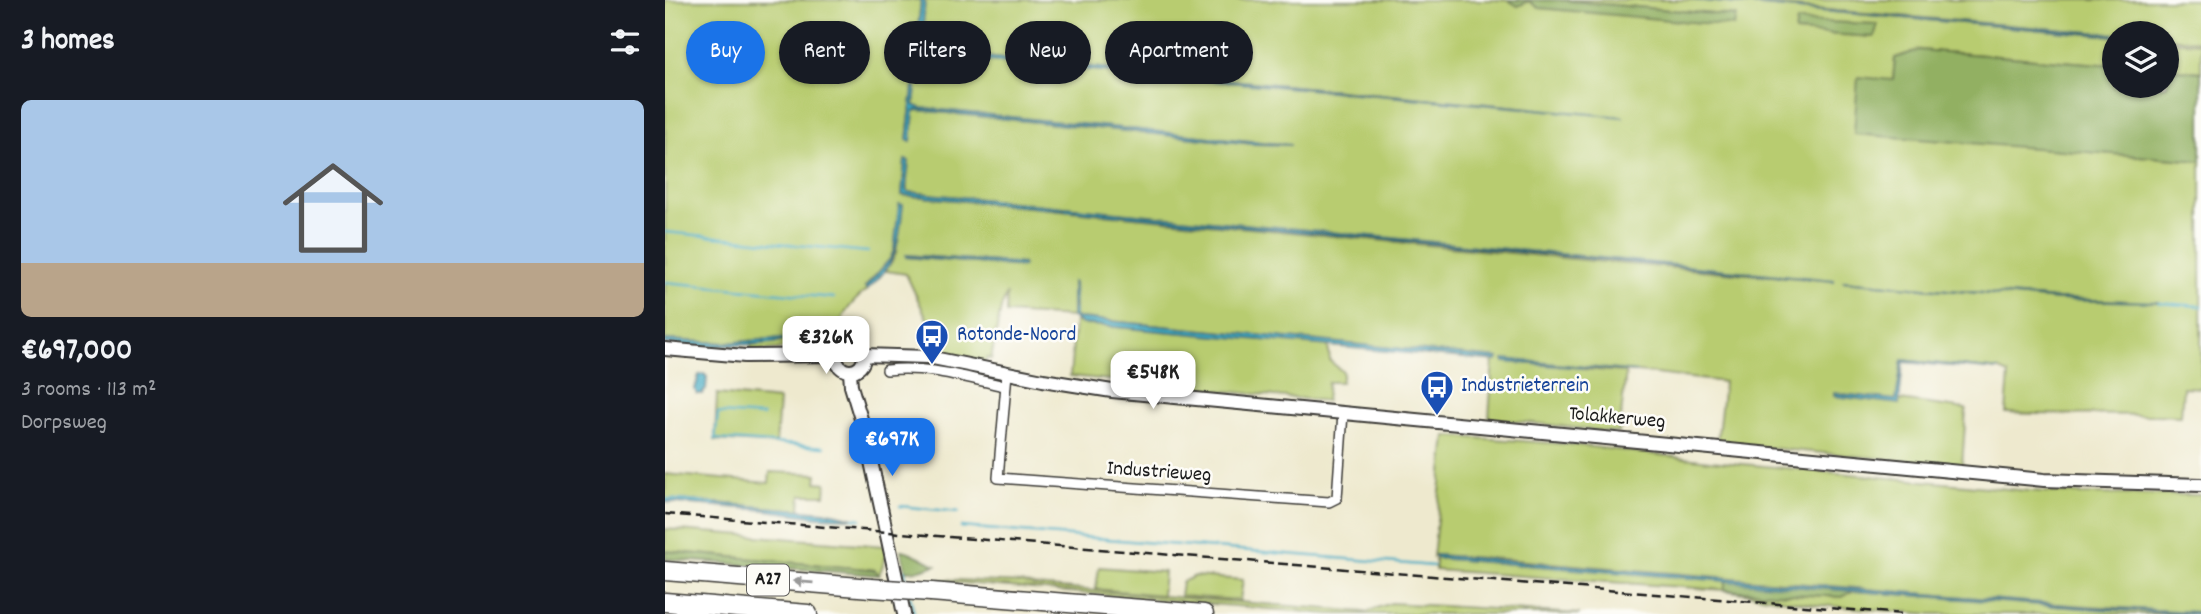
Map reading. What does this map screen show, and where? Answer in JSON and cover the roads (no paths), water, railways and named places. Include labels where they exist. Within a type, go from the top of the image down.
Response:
[{"type":"highway","name":"A27","points":[[665,571],[1203,614]]},
{"type":"highway","name":"A27","points":[[665,602],[808,614]]},
{"type":"main road","points":[[848,343],[857,345],[864,355],[860,368],[850,372],[839,367],[836,355],[838,349],[848,343]]},
{"type":"main road","points":[[665,349],[745,356],[836,355]]},
{"type":"main road","name":"Tolakkerweg","points":[[864,355],[916,356],[1006,380],[1112,391],[2044,480],[2201,485]]},
{"type":"main road","points":[[850,372],[904,614]]},
{"type":"street","points":[[887,370],[907,368],[1006,380]]},
{"type":"street","name":"Industrieweg","points":[[1006,380],[998,478],[1329,502],[1337,498],[1343,413]]},
{"type":"water","points":[[921,0],[925,0],[923,21],[919,21]]},
{"type":"water","points":[[1692,0],[2102,33],[2102,35]]},
{"type":"water","points":[[991,58],[1005,59],[1005,62],[991,61]]},
{"type":"water","points":[[1091,67],[1105,68],[1105,71],[1091,70]]},
{"type":"water","points":[[1253,82],[1624,117],[1250,84]]},
{"type":"water","points":[[913,87],[916,87],[914,105],[921,108],[1291,145],[1254,144],[917,110],[914,112],[911,141],[907,140]]},
{"type":"water","points":[[905,160],[909,161],[908,192],[1834,281],[902,195]]},
{"type":"water","points":[[899,204],[903,205],[895,252],[878,280],[867,290],[865,288],[890,259],[894,250]]},
{"type":"water","points":[[906,257],[1023,264],[1023,267]]},
{"type":"water","points":[[1842,281],[2057,299],[2159,302],[2058,300]]},
{"type":"water","points":[[1072,282],[1075,317],[1078,318],[1498,358],[1497,361],[1082,324],[1072,317]]},
{"type":"water","points":[[781,338],[783,340],[774,343],[706,347],[665,344],[665,340],[725,343]]},
{"type":"water","points":[[1504,359],[1638,372],[1504,362]]},
{"type":"water","points":[[1902,360],[2000,370],[1903,362],[1899,404],[1834,396],[1834,393],[1896,400]]},
{"type":"water","points":[[704,374],[707,377],[706,389],[702,394],[697,394],[695,389],[699,375]]},
{"type":"water","points":[[665,499],[834,513],[854,518],[665,502]]},
{"type":"water","points":[[1435,555],[2201,614],[2094,609],[1854,591],[1435,558]]},
{"type":"waterway","points":[[665,232],[868,252]]},
{"type":"waterway","points":[[665,282],[834,298]]},
{"type":"waterway","points":[[2159,303],[2201,306]]},
{"type":"waterway","points":[[763,416],[718,413],[715,439],[824,447]]},
{"type":"waterway","points":[[665,499],[714,504]]},
{"type":"waterway","points":[[900,506],[959,512]]},
{"type":"waterway","points":[[853,518],[861,519]]},
{"type":"waterway","points":[[961,527],[1433,566]]},
{"type":"waterway","points":[[904,570],[908,583]]},
{"type":"waterway","points":[[910,597],[914,614]]},
{"type":"railway","points":[[665,514],[1903,614]]},
{"type":"place","name":"Rotonde-Noord","points":[[932,366]]},
{"type":"place","name":"Industrieterrein","points":[[1437,417]]}]
